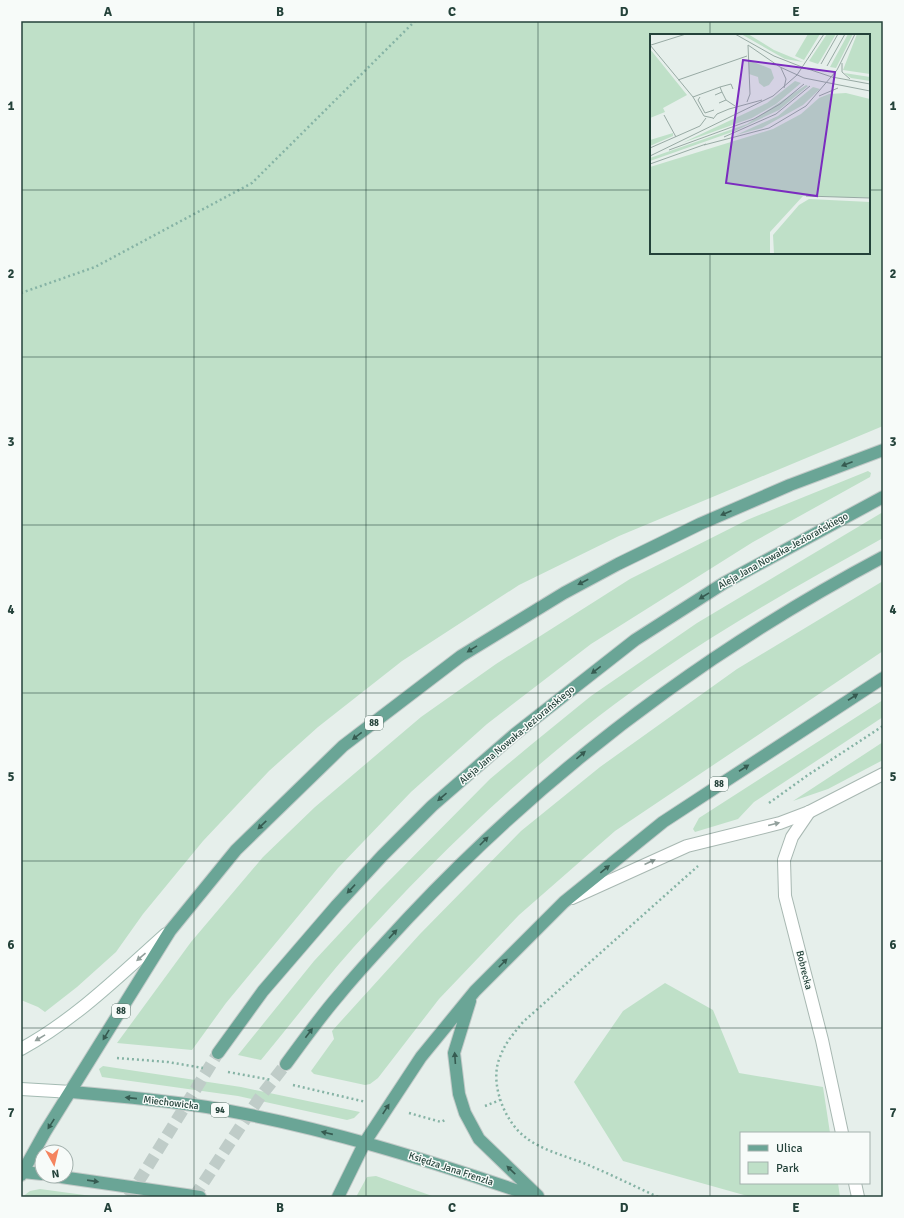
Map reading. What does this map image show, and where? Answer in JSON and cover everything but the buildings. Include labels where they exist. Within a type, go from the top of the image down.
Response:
[{"type":"main road","name":"88","points":[[22,1173],[170,931],[236,850],[344,746],[461,656],[564,593],[618,564],[700,524],[783,488],[883,450]]},
{"type":"main road","name":"Aleja Jana Nowaka-Jeziorańskiego","points":[[218,1053],[264,990],[336,905],[432,806],[515,734],[635,640],[724,583],[883,497]]},
{"type":"main road","points":[[286,1064],[338,996],[385,943],[489,836],[556,776],[595,744],[669,688],[713,658],[765,624],[883,557]]},
{"type":"main road","name":"88","points":[[338,1197],[365,1142],[421,1057],[475,991],[564,902],[663,822],[883,678]]},
{"type":"main road","points":[[475,991],[467,1009],[454,1053],[459,1094],[465,1114],[479,1139],[539,1197]]},
{"type":"main road","name":"Miechowicka","points":[[72,1092],[206,1107],[365,1142]]},
{"type":"main road","name":"Księdza Jana Frenzla","points":[[365,1142],[440,1164],[536,1197]]},
{"type":"main road","points":[[22,1173],[34,1174]]},
{"type":"main road","points":[[74,1179],[200,1197]]},
{"type":"street","points":[[564,902],[687,846],[780,823],[809,812],[883,774]]},
{"type":"street","name":"Bobrecka","points":[[809,812],[792,837],[784,860],[785,896],[822,1040],[842,1132]]},
{"type":"street","points":[[21,1049],[41,1038],[79,1012],[170,931]]},
{"type":"street","name":"Miechowicka","points":[[21,1089],[72,1092]]},
{"type":"street","points":[[855,1184],[858,1197]]},
{"type":"path","points":[[21,293],[94,266],[252,183],[415,21]]},
{"type":"path","points":[[764,806],[883,726]]},
{"type":"path","points":[[658,1197],[542,1147],[524,1137],[508,1119],[500,1100],[497,1078],[499,1059],[507,1041],[523,1022],[698,865]]},
{"type":"path","points":[[94,1055],[168,1062],[206,1068]]},
{"type":"path","points":[[222,1071],[273,1081]]},
{"type":"path","points":[[288,1084],[441,1122],[500,1100]]},
{"type":"green space","points":[[21,21],[883,21],[883,426],[619,536],[519,585],[402,661],[318,727],[269,771],[203,841],[143,914],[116,952],[77,987],[45,1012],[38,1007],[21,1000]]},
{"type":"green space","points":[[868,471],[871,473],[870,477],[753,542],[591,644],[487,724],[411,792],[338,868],[226,1003],[192,1050],[117,1043],[191,942],[263,857],[315,807],[421,717],[496,664],[630,579],[747,520]]},
{"type":"green space","points":[[883,512],[883,538],[715,635],[619,701],[538,766],[461,836],[388,910],[341,962],[261,1060],[238,1055],[314,961],[379,891],[490,779],[591,696],[697,623]]},
{"type":"green space","points":[[883,581],[883,651],[615,831],[519,915],[439,999],[378,1078],[370,1084],[365,1085],[314,1074],[311,1071],[334,1039],[332,1031],[420,934],[521,831],[600,767],[737,669]]},
{"type":"green space","points":[[883,700],[883,717],[754,802],[738,819],[695,832],[693,829],[699,818]]},
{"type":"green space","points":[[883,742],[883,760],[828,789],[793,801]]},
{"type":"green space","points":[[665,983],[713,1010],[739,1073],[823,1087],[830,1132],[740,1132],[740,1184],[838,1184],[840,1197],[751,1197],[623,1161],[574,1082],[623,1011]]},
{"type":"green space","points":[[103,1066],[241,1087],[360,1112],[354,1118],[347,1120],[238,1096],[102,1077],[99,1069]]},
{"type":"green space","points":[[376,1176],[435,1197],[356,1197],[367,1177]]},
{"type":"green space","points":[[40,1189],[99,1197],[22,1197],[30,1191]]},
{"type":"tunnel","points":[[129,1197],[218,1053]]},
{"type":"tunnel","points":[[194,1197],[260,1097],[286,1064]]}]
